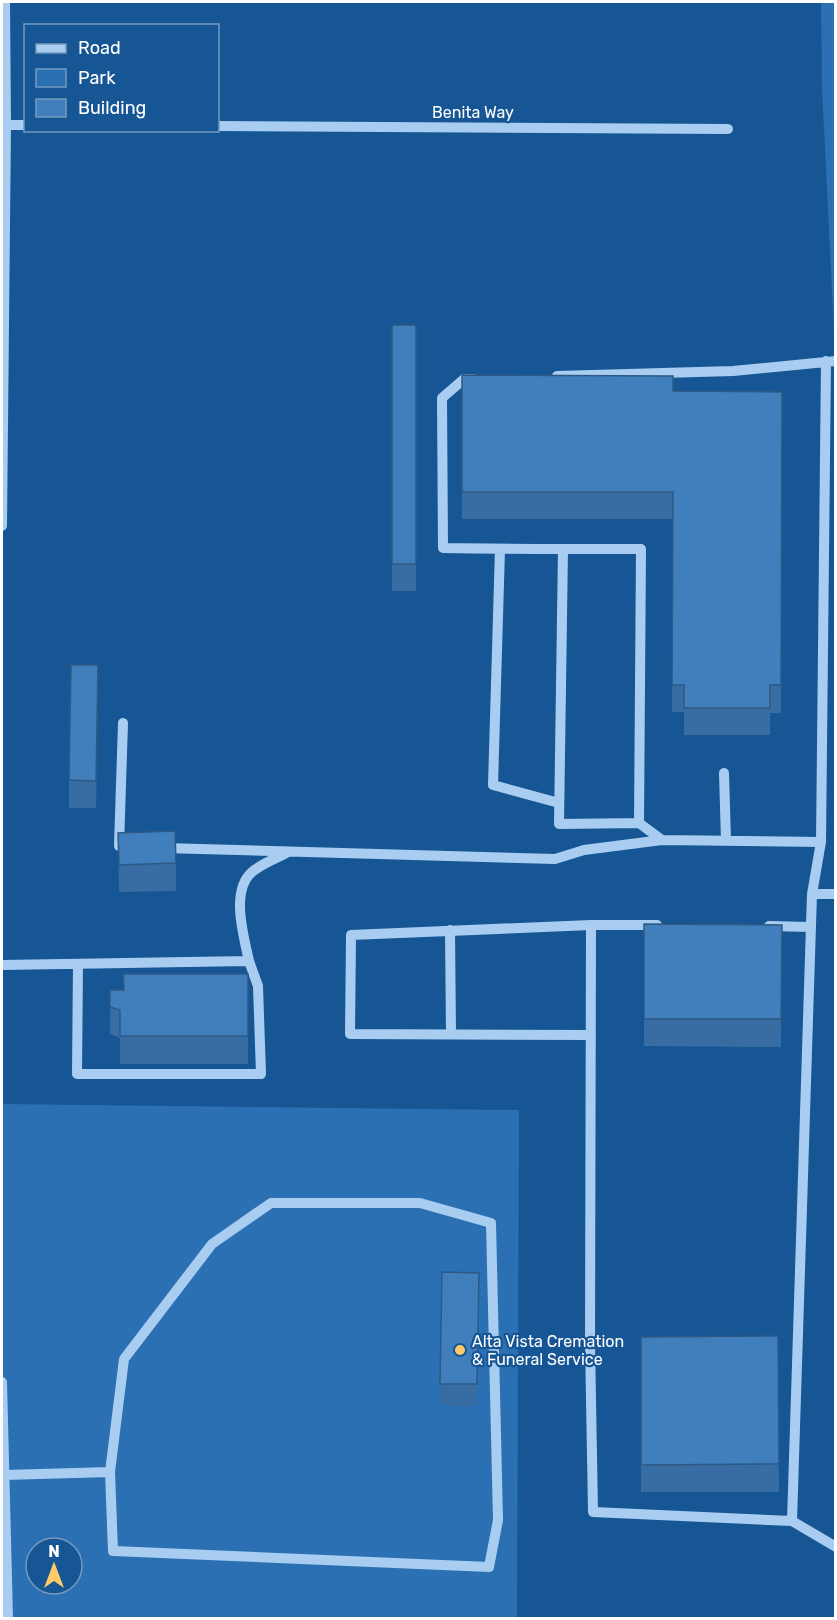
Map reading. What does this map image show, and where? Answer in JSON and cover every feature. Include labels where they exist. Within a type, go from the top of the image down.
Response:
[{"type":"street","points":[[2,526],[5,2]]},
{"type":"street","points":[[6,124],[24,125]]},
{"type":"street","name":"Benita Way","points":[[219,126],[728,129]]},
{"type":"street","points":[[546,376],[733,371],[831,361],[821,842],[812,894],[810,927],[792,1521]]},
{"type":"street","points":[[487,378],[464,379],[442,398],[443,548],[641,549],[639,823]]},
{"type":"street","points":[[500,549],[493,785],[560,803]]},
{"type":"street","points":[[563,549],[559,824],[639,823],[662,840]]},
{"type":"street","points":[[123,723],[119,846],[130,846]]},
{"type":"street","points":[[724,773],[726,841]]},
{"type":"street","points":[[153,847],[555,859],[584,850],[662,840],[821,842]]},
{"type":"street","points":[[78,964],[77,1074],[261,1074],[258,986],[249,961],[241,922],[241,890],[251,873],[288,852]]},
{"type":"street","points":[[812,894],[836,894]]},
{"type":"street","points":[[591,925],[590,1343],[593,1512],[792,1521],[836,1546]]},
{"type":"street","points":[[591,1035],[350,1035],[351,934],[591,925],[672,925]]},
{"type":"street","points":[[753,926],[810,927]]},
{"type":"street","points":[[450,930],[451,1035]]},
{"type":"street","points":[[2,965],[249,961]]},
{"type":"street","points":[[271,1203],[420,1203],[491,1223],[498,1520],[489,1567],[113,1551],[110,1472],[124,1359],[212,1244],[271,1203]]},
{"type":"street","points":[[2,1382],[8,1618]]},
{"type":"street","points":[[4,1475],[110,1472]]},
{"type":"green space","points":[[821,2],[836,2],[835,333],[822,87]]},
{"type":"green space","points":[[2,1104],[519,1110],[517,1618],[8,1618],[2,1382]]},
{"type":"building","points":[[392,325],[416,325],[416,564],[392,564]]},
{"type":"building","points":[[462,375],[673,376],[673,391],[782,392],[781,685],[770,685],[770,708],[684,708],[684,685],[672,685],[673,492],[462,492]]},
{"type":"building","points":[[71,665],[98,665],[96,781],[69,780]]},
{"type":"building","points":[[175,831],[176,863],[119,865],[118,833]]},
{"type":"building","points":[[644,924],[782,925],[781,1019],[644,1019]]},
{"type":"building","points":[[123,974],[248,974],[248,1036],[120,1036],[120,1010],[110,1007],[110,990],[124,990]]},
{"type":"building","name":"Alta Vista Cremation & Funeral Service","points":[[442,1272],[479,1273],[477,1384],[440,1384]]},
{"type":"building","points":[[778,1336],[779,1464],[641,1465],[641,1337]]},
{"type":"place","name":"Alta Vista Cremation & Funeral Service","points":[[460,1350]]}]
